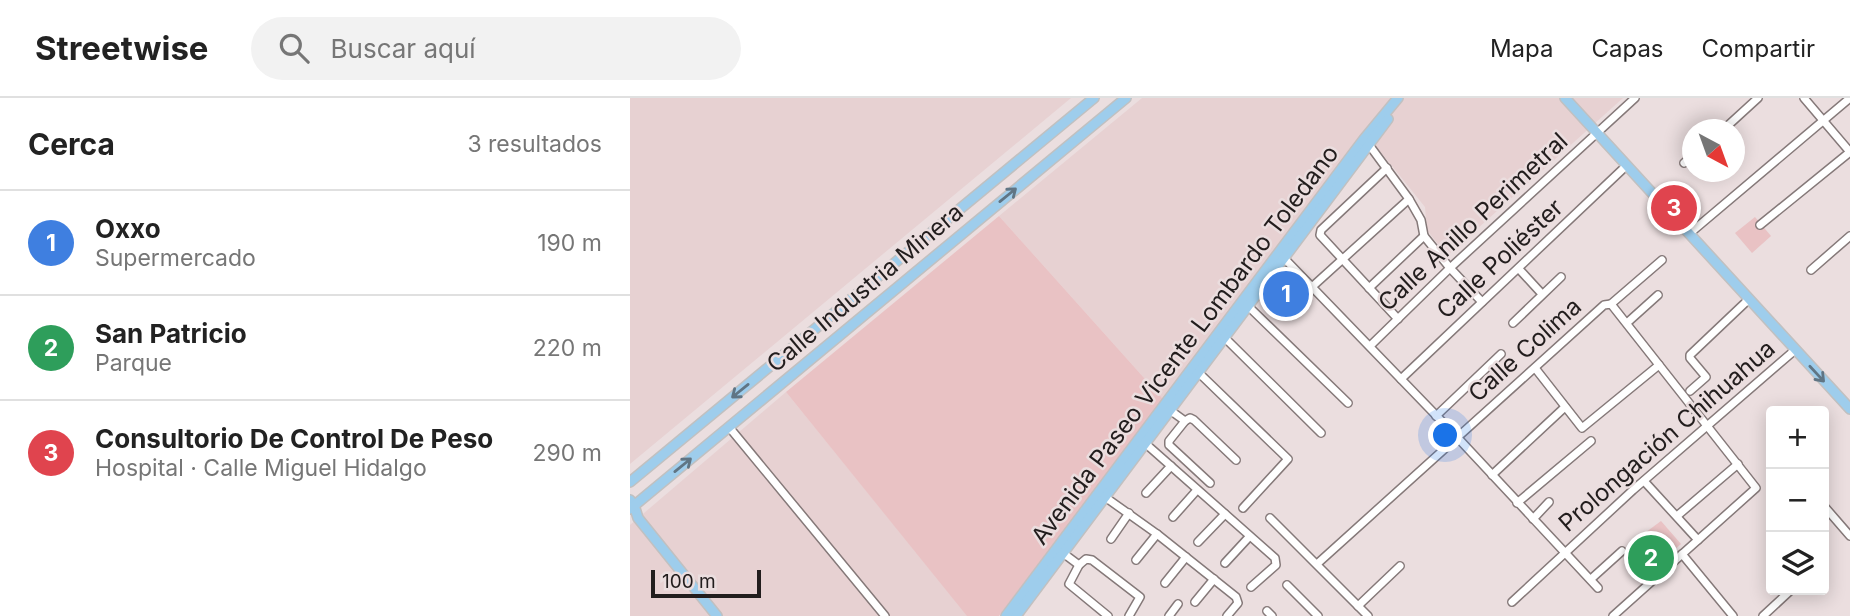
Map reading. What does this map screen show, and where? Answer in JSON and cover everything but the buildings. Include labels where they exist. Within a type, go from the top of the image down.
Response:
[{"type":"main road","name":"Calle Industria Minera","points":[[630,482],[1094,98]]},
{"type":"main road","name":"Calle Industria Minera","points":[[633,509],[1126,98]]},
{"type":"main road","name":"Avenida Paseo Vicente Lombardo Toledano","points":[[1006,616],[1167,408],[1398,98]]},
{"type":"main road","name":"Avenida Paseo Vicente Lombardo Toledano","points":[[1366,142],[1404,98]]},
{"type":"main road","points":[[1565,98],[1850,409]]},
{"type":"main road","name":"Avenida Paseo Vicente Lombardo Toledano","points":[[1018,615],[1146,444],[1167,408],[1199,373],[1248,306],[1281,255]]},
{"type":"main road","points":[[633,509],[717,616]]},
{"type":"street","name":"Calle Anillo Perimetral","points":[[1370,346],[1595,132],[1635,98]]},
{"type":"street","points":[[1735,119],[1758,98]]},
{"type":"street","points":[[1760,225],[1850,152],[1804,98]]},
{"type":"street","points":[[1689,233],[1850,98]]},
{"type":"street","points":[[1366,142],[1409,199],[1421,220],[1424,236],[1482,302]]},
{"type":"street","name":"Calle Poliéster","points":[[1401,379],[1626,166]]},
{"type":"street","points":[[1387,168],[1321,230],[1321,237],[1398,319]]},
{"type":"street","points":[[1313,286],[1409,199]]},
{"type":"street","points":[[1369,288],[1424,236]]},
{"type":"street","points":[[1811,270],[1850,236]]},
{"type":"street","points":[[1281,255],[1598,587]]},
{"type":"street","name":"Calle Colima","points":[[1317,564],[1535,368],[1662,260]]},
{"type":"street","points":[[1519,269],[1542,294]]},
{"type":"street","points":[[1513,323],[1561,277]]},
{"type":"street","points":[[1628,322],[1658,295]]},
{"type":"street","points":[[1690,391],[1706,377],[1690,355],[1748,300]]},
{"type":"street","points":[[1607,305],[1628,322],[1756,488],[1613,616]]},
{"type":"street","points":[[1248,306],[1348,402]]},
{"type":"street","points":[[1224,338],[1321,433]]},
{"type":"street","name":"Prolongación Chihuahua","points":[[1512,602],[1564,552],[1795,350]]},
{"type":"street","points":[[1436,416],[1501,354]]},
{"type":"street","points":[[1535,368],[1582,428],[1660,365]]},
{"type":"street","points":[[1199,373],[1286,455],[1287,462],[1243,508]]},
{"type":"street","points":[[1492,475],[1565,407]]},
{"type":"street","points":[[1167,408],[1185,421]]},
{"type":"street","points":[[1210,484],[1168,444],[1185,421],[1192,418],[1236,460]]},
{"type":"street","points":[[729,428],[885,616]]},
{"type":"street","points":[[1517,503],[1591,441]]},
{"type":"street","points":[[1146,444],[1276,561],[1276,565],[1251,587]]},
{"type":"street","points":[[1678,516],[1738,464]]},
{"type":"street","points":[[1146,493],[1171,466]]},
{"type":"street","points":[[1644,481],[1698,540]]},
{"type":"street","points":[[1173,517],[1198,490]]},
{"type":"street","points":[[1105,497],[1157,534],[1236,597],[1238,603],[1227,616]]},
{"type":"street","points":[[1533,519],[1549,502]]},
{"type":"street","points":[[1829,512],[1850,536]]},
{"type":"street","points":[[1111,539],[1129,513]]},
{"type":"street","points":[[1198,542],[1225,514]]},
{"type":"street","points":[[1270,518],[1368,616]]},
{"type":"street","points":[[1136,560],[1157,534]]},
{"type":"street","points":[[1225,563],[1249,537]]},
{"type":"street","points":[[1591,579],[1622,551]]},
{"type":"street","points":[[1063,553],[1079,565]]},
{"type":"street","points":[[1682,554],[1733,616]]},
{"type":"street","points":[[1165,583],[1186,557]]},
{"type":"street","points":[[1108,616],[1071,587],[1069,581],[1086,559],[1092,560],[1138,594],[1140,600],[1129,616]]},
{"type":"street","points":[[1358,606],[1401,566]]},
{"type":"street","points":[[1195,602],[1214,579]]},
{"type":"street","points":[[1287,585],[1318,616]]},
{"type":"street","points":[[1763,616],[1786,595]]},
{"type":"street","points":[[1169,616],[1178,604]]},
{"type":"shaded area","points":[[630,98],[1071,98],[630,464]]},
{"type":"shaded area","points":[[1142,98],[1623,98],[1447,256],[1427,230],[1425,207],[1375,145],[1163,399],[999,216]]},
{"type":"shaded area","points":[[999,216],[1163,399],[999,616],[967,616],[786,392]]},
{"type":"shaded area","points":[[1755,217],[1771,236],[1752,253],[1735,233]]},
{"type":"shaded area","points":[[786,392],[968,616],[630,616],[630,525]]},
{"type":"shaded area","points":[[1661,521],[1681,544],[1647,573],[1630,544]]},
{"type":"place","name":"Consultorio De Control De Peso","points":[[1674,208]]},
{"type":"place","name":"Oxxo","points":[[1286,294]]},
{"type":"place","name":"San Patricio","points":[[1651,558]]}]
